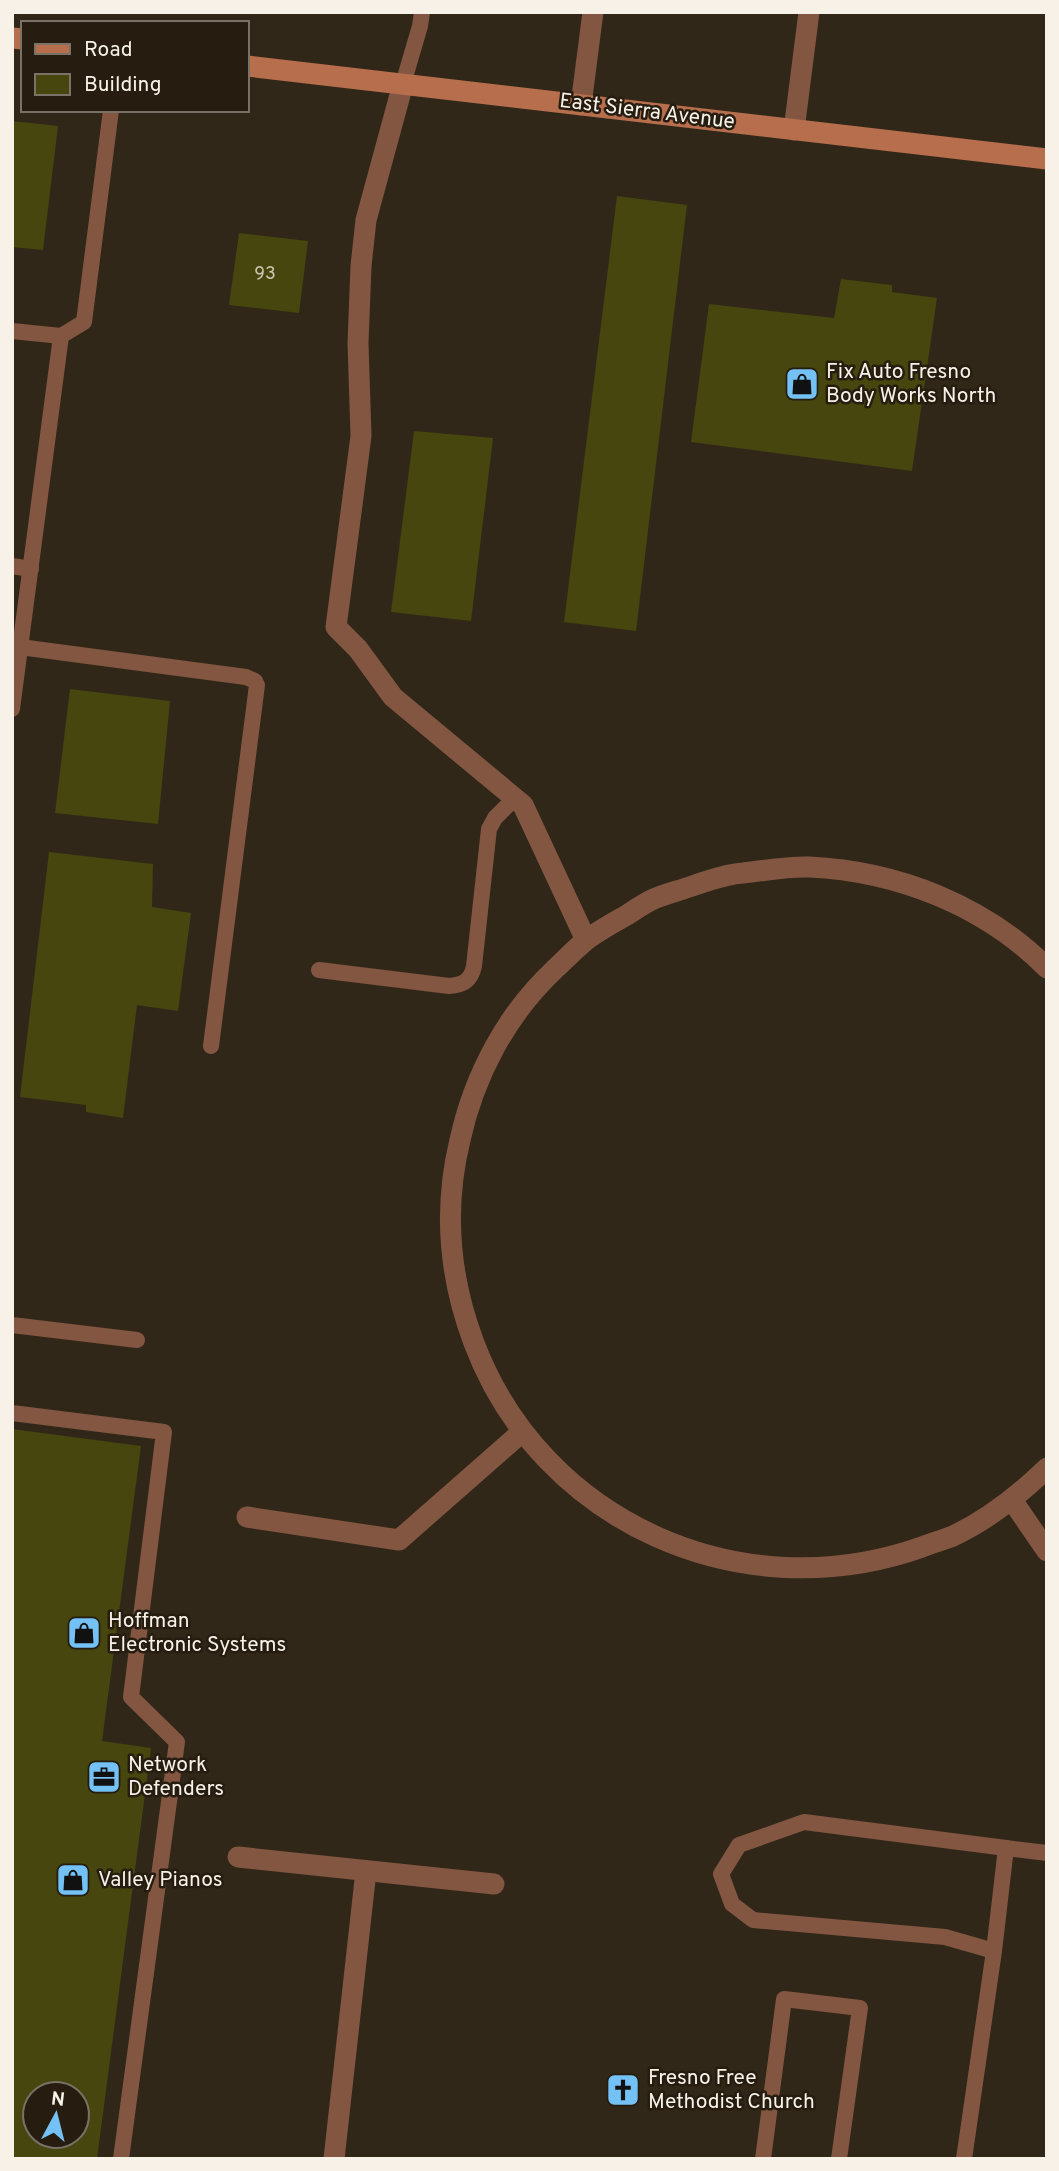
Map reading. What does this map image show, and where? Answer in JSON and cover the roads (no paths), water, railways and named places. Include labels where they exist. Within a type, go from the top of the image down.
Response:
[{"type":"main road","name":"East Sierra Avenue","points":[[248,66],[1047,159]]},
{"type":"street","points":[[581,105],[593,12]]},
{"type":"street","points":[[794,130],[809,12]]},
{"type":"street","points":[[403,83],[366,220],[358,342],[361,436],[336,627],[358,649],[393,697],[523,805],[586,940]]},
{"type":"street","points":[[1047,968],[1024,946],[958,903],[884,876],[806,867],[728,874],[653,899],[586,940],[536,987],[496,1043],[468,1105],[452,1173],[450,1241],[461,1309],[485,1373],[522,1432],[569,1482],[624,1521],[687,1550],[753,1566],[822,1569],[889,1559],[953,1536],[1012,1500],[1047,1468]]},
{"type":"street","points":[[247,1517],[399,1540],[522,1432]]},
{"type":"street","points":[[1012,1500],[1047,1552]]},
{"type":"street","points":[[238,1857],[494,1884]]},
{"type":"street","points":[[334,2159],[366,1871]]},
{"type":"lane","points":[[403,83],[422,12]]},
{"type":"lane","points":[[12,331],[61,336],[84,322],[111,112]]},
{"type":"lane","points":[[12,709],[61,336]]},
{"type":"lane","points":[[12,566],[31,569]]},
{"type":"lane","points":[[20,647],[246,677],[257,685],[211,1046]]},
{"type":"lane","points":[[319,970],[449,986],[466,982],[472,975],[474,966],[489,829],[495,818],[514,798]]},
{"type":"lane","points":[[12,1325],[137,1340]]},
{"type":"lane","points":[[12,1413],[164,1432],[131,1697],[177,1742],[121,2159]]},
{"type":"lane","points":[[994,1951],[945,1937],[753,1920],[732,1905],[721,1874],[739,1845],[804,1822],[1047,1853]]},
{"type":"lane","points":[[964,2159],[1006,1848]]},
{"type":"lane","points":[[763,2159],[784,1999],[860,2008],[839,2159]]},
{"type":"place","name":"Fix Auto Fresno Body Works North","points":[[802,384]]},
{"type":"place","name":"Hoffman Electronic Systems","points":[[84,1633]]},
{"type":"place","name":"Network Defenders","points":[[104,1777]]},
{"type":"place","name":"Valley Pianos","points":[[73,1880]]},
{"type":"place","name":"Fresno Free Methodist Church","points":[[623,2090]]}]
